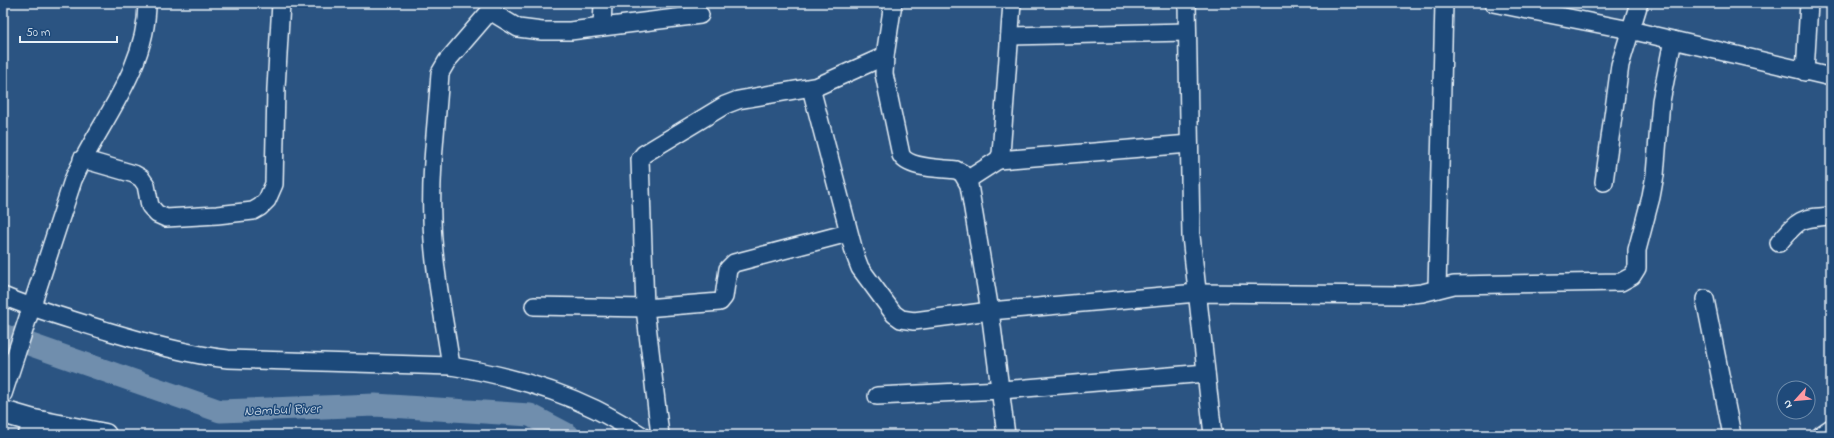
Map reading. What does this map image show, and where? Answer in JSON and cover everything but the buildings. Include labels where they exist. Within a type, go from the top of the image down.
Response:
[{"type":"highway","points":[[3,412],[32,431]]},
{"type":"highway","points":[[3,424],[32,431],[105,435]]},
{"type":"street","points":[[5,391],[73,180],[82,159],[95,140],[137,60],[144,39],[148,3]]},
{"type":"street","points":[[82,159],[134,174],[141,178],[146,185],[150,206],[157,214],[166,218],[254,211],[260,207],[267,200],[274,184],[276,88],[281,3]]},
{"type":"street","points":[[602,27],[603,3]]},
{"type":"street","points":[[892,3],[884,74],[903,158],[912,165],[956,170],[962,173],[967,180],[990,311],[1006,435]]},
{"type":"street","points":[[998,160],[1001,152],[1012,3]]},
{"type":"street","points":[[1187,3],[1191,236],[1213,435]]},
{"type":"street","points":[[1437,289],[1444,3]]},
{"type":"street","points":[[1497,3],[1630,30],[1831,77]]},
{"type":"street","points":[[1604,182],[1620,65],[1638,3]]},
{"type":"street","points":[[1805,72],[1808,3]]},
{"type":"street","points":[[451,366],[434,247],[432,219],[432,196],[440,73],[446,61],[490,7],[512,26],[525,30],[570,30],[700,15]]},
{"type":"street","points":[[1010,36],[1187,32]]},
{"type":"street","points":[[811,88],[848,233],[860,268],[894,314],[901,319],[914,322],[990,311],[1197,293],[1402,295],[1422,293],[1454,285],[1621,282],[1632,276],[1637,268],[1637,250],[1655,175],[1661,101],[1673,40]]},
{"type":"street","points":[[660,435],[645,308],[640,159],[644,154],[725,105],[738,100],[811,88],[826,83],[885,56]]},
{"type":"street","points":[[967,180],[998,160],[1189,144]]},
{"type":"street","points":[[1779,243],[1799,221],[1807,217],[1831,216]]},
{"type":"street","points":[[534,306],[645,308],[720,302],[724,297],[728,269],[734,263],[848,233]]},
{"type":"street","points":[[3,296],[31,311],[164,348],[200,356],[228,359],[451,366],[483,371],[513,378],[572,399],[595,409],[641,435]]},
{"type":"street","points":[[1705,299],[1732,435]]},
{"type":"street","points":[[877,396],[1001,390],[1206,373]]},
{"type":"street","points":[[1821,435],[1831,428]]},
{"type":"waterway","name":"Nambul River","points":[[3,335],[220,411],[375,405],[530,415],[568,435]]}]
